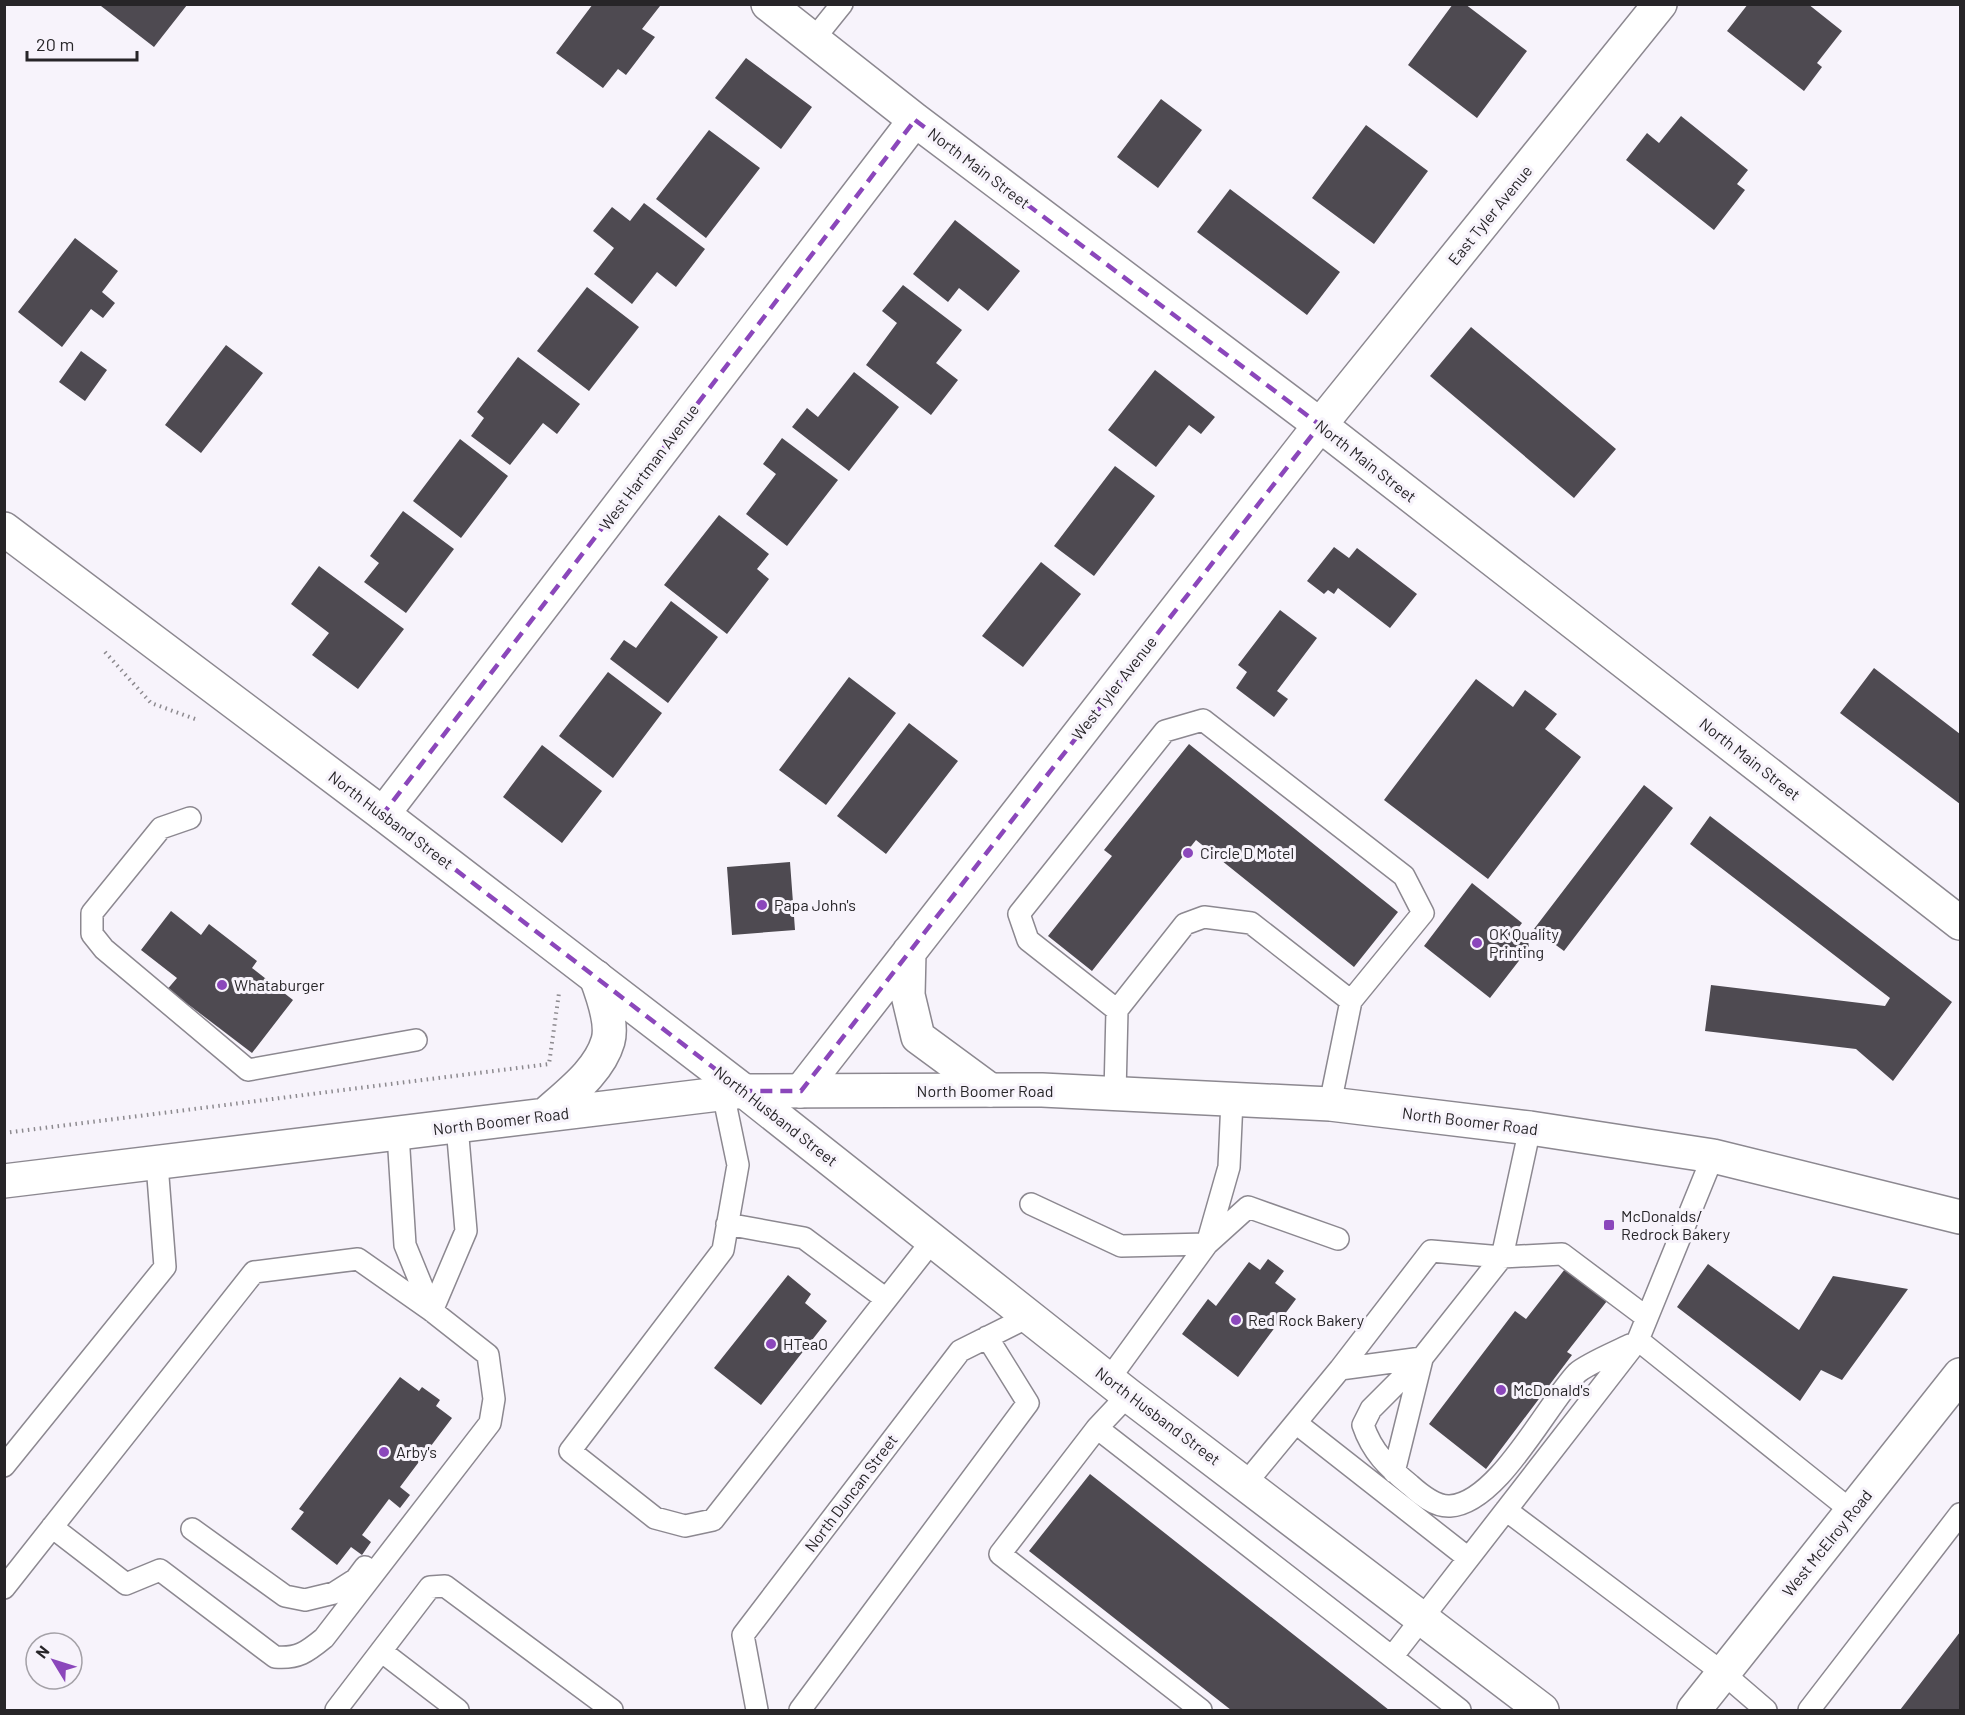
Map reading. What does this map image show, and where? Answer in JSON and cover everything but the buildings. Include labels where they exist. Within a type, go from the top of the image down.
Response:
[{"type":"street","name":"North Main Street","points":[[768,4],[915,120],[1320,425],[1960,923]]},
{"type":"street","name":"East Tyler Avenue","points":[[1320,425],[1660,4]]},
{"type":"street","name":"West Hartman Avenue","points":[[383,814],[915,120]]},
{"type":"street","name":"West Tyler Avenue","points":[[801,1091],[1320,425]]},
{"type":"street","name":"North Husband Street","points":[[4,528],[596,977],[734,1092],[932,1241],[1420,1620],[1542,1710]]},
{"type":"street","points":[[909,951],[908,995],[918,1037],[990,1090]]},
{"type":"street","points":[[545,1115],[582,1082],[598,1062],[609,1039],[606,1007],[596,977]]},
{"type":"street","name":"North Boomer Road","points":[[4,1181],[734,1092],[990,1090],[1330,1104],[1530,1128],[1713,1156],[1960,1217]]},
{"type":"street","name":"West McElroy Road","points":[[1694,1710],[1960,1375]]},
{"type":"lane","points":[[813,40],[842,4]]},
{"type":"lane","points":[[1117,1010],[1028,940],[1019,914],[1165,730],[1203,720],[1404,876],[1424,913],[1351,1001],[1330,1104]]},
{"type":"lane","points":[[190,818],[161,828],[92,913],[92,934],[104,949],[248,1070],[416,1040]]},
{"type":"lane","points":[[1115,1094],[1117,1010],[1185,924],[1204,917],[1251,923],[1351,1001]]},
{"type":"lane","points":[[734,1092],[738,1165],[723,1250],[570,1451],[655,1518],[685,1526],[712,1520],[932,1241]]},
{"type":"lane","points":[[1201,1710],[1000,1554],[1097,1428],[1118,1387],[1207,1244],[1229,1167],[1232,1100]]},
{"type":"lane","points":[[432,1311],[466,1231],[457,1126]]},
{"type":"lane","points":[[1530,1128],[1502,1257],[1422,1358],[1371,1409],[1363,1425],[1369,1444],[1394,1472],[1425,1498],[1448,1506],[1473,1499],[1496,1480],[1579,1372],[1638,1340]]},
{"type":"lane","points":[[398,1134],[405,1245],[432,1311]]},
{"type":"lane","points":[[1392,1657],[1638,1340],[1713,1156]]},
{"type":"lane","points":[[4,1466],[165,1267],[157,1164]]},
{"type":"lane","points":[[1031,1204],[1121,1246],[1207,1244],[1248,1208],[1338,1239]]},
{"type":"lane","points":[[727,1224],[804,1238],[886,1299]]},
{"type":"lane","points":[[1246,1483],[1340,1369],[1431,1251],[1502,1257],[1562,1254],[1646,1317]]},
{"type":"lane","points":[[4,1588],[52,1527],[254,1272],[358,1259],[432,1311],[488,1355],[494,1399],[490,1423],[324,1638],[307,1652],[290,1658],[275,1657],[160,1570],[126,1584],[52,1527]]},
{"type":"lane","name":"North Duncan Street","points":[[757,1710],[742,1635],[960,1351],[1028,1317]]},
{"type":"lane","points":[[800,1710],[1028,1403],[987,1337]]},
{"type":"lane","points":[[1638,1340],[1853,1512]]},
{"type":"lane","points":[[1340,1369],[1422,1358]]},
{"type":"lane","points":[[1394,1472],[1422,1358]]},
{"type":"lane","points":[[192,1529],[285,1596],[305,1600],[334,1593],[356,1579],[494,1399]]},
{"type":"lane","points":[[1296,1423],[1468,1558]]},
{"type":"lane","points":[[1097,1428],[1460,1710]]},
{"type":"lane","points":[[1506,1510],[1723,1673],[1766,1710]]},
{"type":"lane","points":[[1809,1710],[1960,1514]]},
{"type":"lane","points":[[336,1710],[430,1587],[445,1586],[612,1710]]},
{"type":"lane","points":[[381,1651],[458,1710]]},
{"type":"path","points":[[105,652],[151,703],[201,721]]},
{"type":"path","points":[[4,1133],[549,1064],[559,990]]},
{"type":"highlighted area","points":[[915,120],[1320,425],[801,1091],[744,1091],[383,814]]},
{"type":"place","name":"Circle D Motel","points":[[1188,853]]},
{"type":"place","name":"Papa John's","points":[[762,905]]},
{"type":"place","name":"OK Quality Printing","points":[[1477,943]]},
{"type":"place","name":"Whataburger","points":[[222,985]]},
{"type":"place","name":"McDonalds/ Redrock Bakery","points":[[1609,1225]]},
{"type":"place","name":"Red Rock Bakery","points":[[1236,1320]]},
{"type":"place","name":"HTeaO","points":[[771,1344]]},
{"type":"place","name":"McDonald's","points":[[1501,1390]]},
{"type":"place","name":"Arby's","points":[[384,1452]]}]
